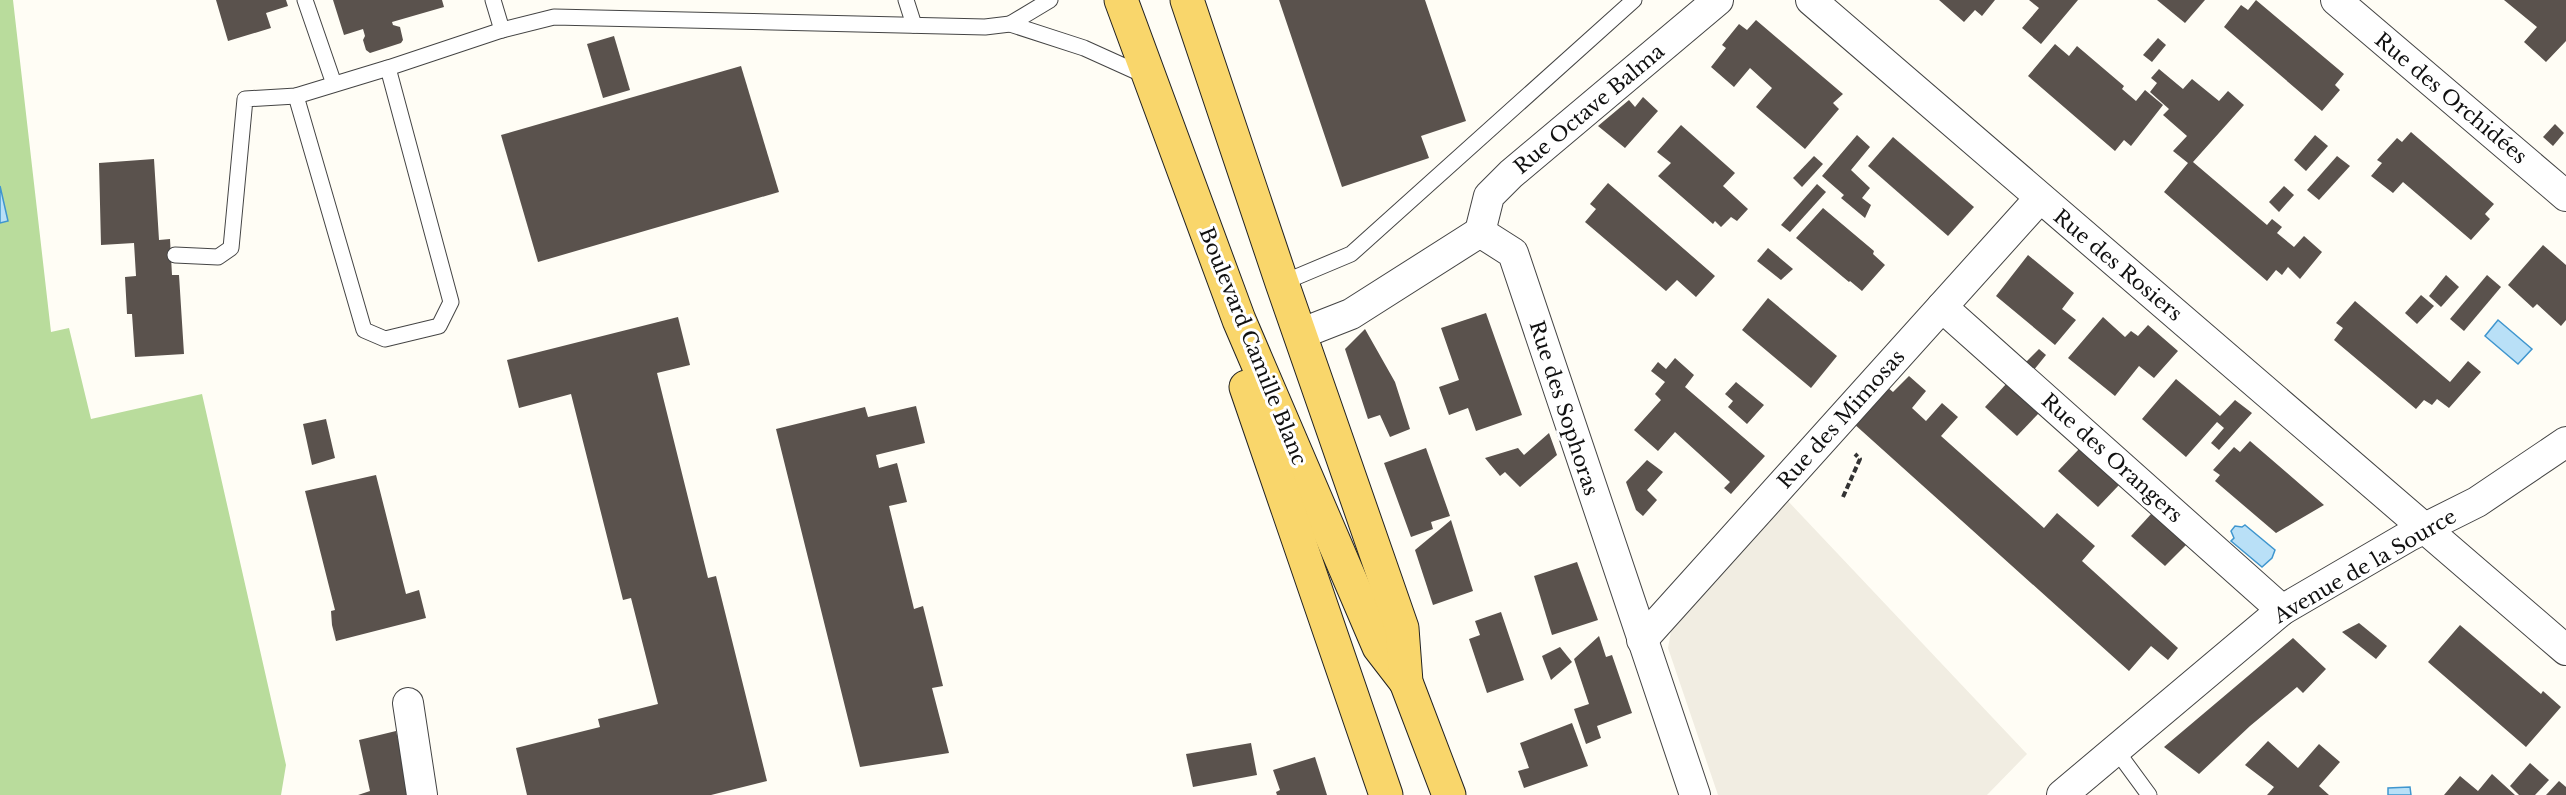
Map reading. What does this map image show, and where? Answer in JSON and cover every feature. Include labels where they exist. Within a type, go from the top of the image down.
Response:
[{"type":"main road","name":"Boulevard Camille Blanc","points":[[1121,0],[1239,320],[1379,647],[1406,682]]},
{"type":"main road","name":"Boulevard Camille Blanc","points":[[1187,0],[1402,628],[1406,682],[1449,795]]},
{"type":"main road","points":[[1239,320],[1241,372],[1386,795]]},
{"type":"street","name":"Rue Octave Balma","points":[[1480,232],[1490,196],[1511,174],[1718,0]]},
{"type":"street","name":"Rue des Rosiers","points":[[1811,0],[2566,650]]},
{"type":"street","name":"Rue des Orchidées","points":[[2336,0],[2566,196]]},
{"type":"street","name":"Rue des Mimosas","points":[[1642,640],[2040,198]]},
{"type":"street","points":[[1300,334],[1351,314],[1480,232]]},
{"type":"street","name":"Rue des Sophoras","points":[[1480,232],[1513,254],[1695,795]]},
{"type":"street","name":"Rue des Orangers","points":[[1942,307],[2282,610]]},
{"type":"street","name":"Avenue de la Source","points":[[2062,795],[2282,610],[2426,528],[2477,502],[2566,442]]},
{"type":"street","points":[[408,703],[422,795]]},
{"type":"lane","points":[[305,0],[334,84]]},
{"type":"lane","points":[[493,0],[502,30]]},
{"type":"lane","points":[[906,0],[914,25]]},
{"type":"lane","points":[[175,255],[218,257],[231,248],[245,99],[296,96],[502,30],[554,17],[985,27],[1010,24],[1050,0]]},
{"type":"lane","points":[[1282,283],[1351,254],[1634,0]]},
{"type":"lane","points":[[1010,24],[1084,48],[1148,77]]},
{"type":"lane","points":[[296,96],[364,330],[386,339],[439,326],[451,302],[388,68]]},
{"type":"lane","points":[[2116,750],[2149,795]]},
{"type":"green space","points":[[0,0],[13,0],[51,332],[69,328],[91,419],[202,394],[286,765],[281,795],[0,795]]},
{"type":"shaded area","points":[[1786,499],[2027,754],[1987,795],[1718,795],[1668,648],[1671,631],[1677,619]]},
{"type":"water","points":[[0,186],[8,221],[0,223]]},
{"type":"water","points":[[2498,320],[2532,349],[2518,364],[2485,336]]},
{"type":"water","points":[[2245,525],[2275,550],[2272,558],[2262,567],[2231,541],[2234,538],[2231,531],[2235,526]]},
{"type":"water","points":[[2410,787],[2411,795],[2388,795],[2388,788]]},
{"type":"building","points":[[216,0],[286,0],[288,6],[266,13],[271,28],[228,41]]},
{"type":"building","points":[[333,0],[442,0],[444,7],[392,22],[393,25],[400,27],[403,40],[401,43],[370,53],[366,50],[363,40],[365,36],[363,29],[344,35]]},
{"type":"building","points":[[1279,0],[1425,0],[1466,121],[1421,136],[1429,158],[1342,187]]},
{"type":"building","points":[[1939,0],[1995,0],[1982,16],[1975,10],[1964,22]]},
{"type":"building","points":[[2029,0],[2078,0],[2041,44],[2022,28],[2039,8]]},
{"type":"building","points":[[2157,0],[2205,0],[2185,23]]},
{"type":"building","points":[[2256,0],[2344,74],[2335,85],[2340,90],[2322,111],[2224,27],[2241,5],[2248,10]]},
{"type":"building","points":[[2504,0],[2566,0],[2566,41],[2546,62],[2524,42],[2537,27]]},
{"type":"building","points":[[1756,20],[1843,94],[1833,103],[1839,109],[1805,149],[1756,107],[1772,88],[1750,68],[1734,87],[1711,67],[1726,48],[1722,45],[1739,24],[1747,30]]},
{"type":"building","points":[[614,36],[630,90],[603,98],[587,44]]},
{"type":"building","points":[[2158,38],[2166,45],[2152,62],[2143,55]]},
{"type":"building","points":[[2055,44],[2069,56],[2077,46],[2124,86],[2122,89],[2136,101],[2145,90],[2163,105],[2131,146],[2124,140],[2115,151],[2028,76]]},
{"type":"building","points":[[741,66],[779,192],[538,262],[501,135]]},
{"type":"building","points":[[2159,69],[2183,89],[2192,79],[2219,101],[2228,91],[2244,105],[2193,162],[2267,225],[2272,219],[2282,227],[2277,233],[2294,247],[2304,236],[2322,252],[2300,279],[2288,267],[2282,275],[2276,270],[2267,281],[2164,192],[2188,163],[2173,151],[2187,136],[2163,115],[2169,109],[2150,92],[2157,83],[2151,78]]},
{"type":"building","points":[[1643,97],[1658,111],[1625,148],[1598,126],[1629,100],[1635,107]]},
{"type":"building","points":[[2555,124],[2564,133],[2553,146],[2543,137]]},
{"type":"building","points":[[1681,125],[1735,173],[1723,186],[1748,209],[1737,221],[1731,217],[1721,227],[1715,221],[1713,224],[1658,176],[1671,163],[1657,152]]},
{"type":"building","points":[[2411,132],[2494,204],[2485,214],[2490,219],[2471,240],[2403,182],[2393,193],[2371,176],[2382,163],[2377,160],[2397,138],[2402,142]]},
{"type":"building","points":[[1857,135],[1870,147],[1851,170],[1870,188],[1862,198],[1871,205],[1865,218],[1841,198],[1844,195],[1822,176]]},
{"type":"building","points":[[2315,135],[2328,146],[2306,171],[2294,160]]},
{"type":"building","points":[[1893,137],[1974,207],[1948,236],[1868,166]]},
{"type":"building","points":[[1814,156],[1823,164],[1802,187],[1793,178]]},
{"type":"building","points":[[2337,156],[2350,166],[2319,200],[2307,190]]},
{"type":"building","points":[[154,159],[159,240],[170,239],[172,275],[179,275],[184,354],[135,357],[132,314],[127,314],[125,277],[136,276],[134,243],[101,245],[99,163]]},
{"type":"building","points":[[1608,183],[1715,276],[1696,297],[1677,280],[1666,291],[1585,222],[1596,209],[1590,204]]},
{"type":"building","points":[[1817,184],[1826,192],[1790,232],[1781,225]]},
{"type":"building","points":[[2284,186],[2294,195],[2279,212],[2269,202]]},
{"type":"building","points":[[1823,208],[1874,251],[1873,254],[1885,265],[1862,291],[1796,238]]},
{"type":"building","points":[[2543,245],[2566,265],[2566,320],[2561,326],[2537,304],[2533,308],[2508,285]]},
{"type":"building","points":[[1768,248],[1793,269],[1781,280],[1757,261]]},
{"type":"building","points":[[2028,255],[2074,293],[2062,309],[2076,320],[2055,345],[1996,296]]},
{"type":"building","points":[[2446,275],[2459,287],[2441,307],[2429,296]]},
{"type":"building","points":[[2487,275],[2501,287],[2464,331],[2450,319]]},
{"type":"building","points":[[2421,295],[2434,306],[2417,324],[2405,313]]},
{"type":"building","points":[[1768,298],[1837,356],[1811,388],[1742,330]]},
{"type":"building","points":[[2355,301],[2450,382],[2468,361],[2481,372],[2449,408],[2437,399],[2432,405],[2424,400],[2416,409],[2334,340],[2343,328],[2336,323]]},
{"type":"building","points":[[1486,313],[1522,415],[1476,431],[1468,408],[1449,415],[1439,387],[1459,380],[1441,328]]},
{"type":"building","points":[[678,317],[690,365],[657,373],[708,578],[716,576],[767,781],[711,795],[527,795],[516,748],[600,727],[598,719],[658,704],[631,598],[623,600],[571,394],[519,408],[507,360]]},
{"type":"building","points":[[2103,317],[2125,337],[2131,331],[2138,336],[2148,325],[2178,351],[2154,378],[2139,366],[2115,396],[2068,358]]},
{"type":"building","points":[[1365,329],[1395,382],[1410,429],[1390,437],[1380,415],[1368,419],[1345,349]]},
{"type":"building","points":[[2039,349],[2046,355],[2033,371],[2025,363]]},
{"type":"building","points":[[1675,358],[1694,375],[1685,387],[1765,456],[1731,494],[1724,488],[1730,482],[1675,432],[1658,451],[1634,430],[1661,400],[1655,394],[1665,382],[1651,371],[1658,362],[1666,369]]},
{"type":"building","points":[[1909,376],[1926,391],[1912,408],[1926,421],[1942,403],[1958,417],[1941,436],[2044,528],[2057,513],[2095,546],[2082,561],[2178,648],[2168,660],[2151,646],[2129,671],[1853,423],[1887,387],[1893,392]]},
{"type":"building","points":[[2176,379],[2220,416],[2235,400],[2252,413],[2219,450],[2211,443],[2224,428],[2217,422],[2186,457],[2142,419]]},
{"type":"building","points":[[1736,382],[1764,405],[1747,424],[1728,407],[1733,401],[1725,394]]},
{"type":"building","points":[[2007,383],[2040,412],[2017,436],[1985,407]]},
{"type":"building","points":[[916,406],[925,443],[876,455],[879,468],[897,463],[907,502],[889,506],[914,609],[923,606],[943,686],[932,688],[949,753],[860,767],[776,429],[865,407],[868,417]]},
{"type":"building","points":[[326,419],[335,458],[312,465],[303,424]]},
{"type":"building","points":[[1549,433],[1557,455],[1520,487],[1505,472],[1500,476],[1485,458],[1518,448],[1524,455]]},
{"type":"building","points":[[2250,441],[2324,505],[2276,533],[2215,481],[2220,475],[2213,470],[2234,447],[2240,452]]},
{"type":"building","points":[[1426,448],[1450,516],[1431,522],[1433,529],[1411,537],[1384,463]]},
{"type":"building","points":[[2080,448],[2120,484],[2098,507],[2058,471]]},
{"type":"building","points":[[1647,460],[1663,472],[1647,490],[1657,500],[1643,516],[1636,510],[1626,482]]},
{"type":"building","points":[[376,475],[406,594],[419,590],[426,618],[336,641],[331,611],[335,610],[305,491]]},
{"type":"building","points":[[2152,513],[2187,544],[2165,566],[2131,536]]},
{"type":"building","points":[[1451,520],[1473,591],[1433,605],[1415,550]]},
{"type":"building","points":[[1577,562],[1598,620],[1552,635],[1534,576]]},
{"type":"building","points":[[1501,612],[1524,680],[1487,693],[1469,639],[1480,635],[1475,621]]},
{"type":"building","points":[[2359,623],[2387,646],[2376,659],[2342,632]]},
{"type":"building","points":[[2460,625],[2541,694],[2543,691],[2561,707],[2526,747],[2428,662]]},
{"type":"building","points":[[1599,636],[1606,657],[1612,655],[1632,713],[1597,726],[1601,738],[1586,744],[1574,709],[1589,704],[1574,659]]},
{"type":"building","points":[[2293,638],[2326,669],[2303,693],[2297,687],[2250,726],[2199,774],[2164,747]]},
{"type":"building","points":[[1560,647],[1572,662],[1551,680],[1542,656]]},
{"type":"building","points":[[1572,723],[1588,766],[1524,788],[1518,771],[1529,768],[1520,743]]},
{"type":"building","points":[[396,731],[411,795],[358,795],[370,791],[359,740]]},
{"type":"building","points":[[2268,741],[2298,768],[2319,744],[2340,762],[2319,786],[2329,795],[2267,795],[2274,787],[2245,765]]},
{"type":"building","points":[[1251,743],[1257,775],[1193,787],[1186,754]]},
{"type":"building","points":[[1315,757],[1327,795],[1277,795],[1276,792],[1280,790],[1273,770]]},
{"type":"building","points":[[2530,763],[2549,780],[2535,795],[2519,795],[2510,786]]},
{"type":"building","points":[[2492,774],[2515,795],[2444,795],[2460,776],[2478,791]]},
{"type":"building","points":[[2559,781],[2566,787],[2566,795],[2546,795]]}]
